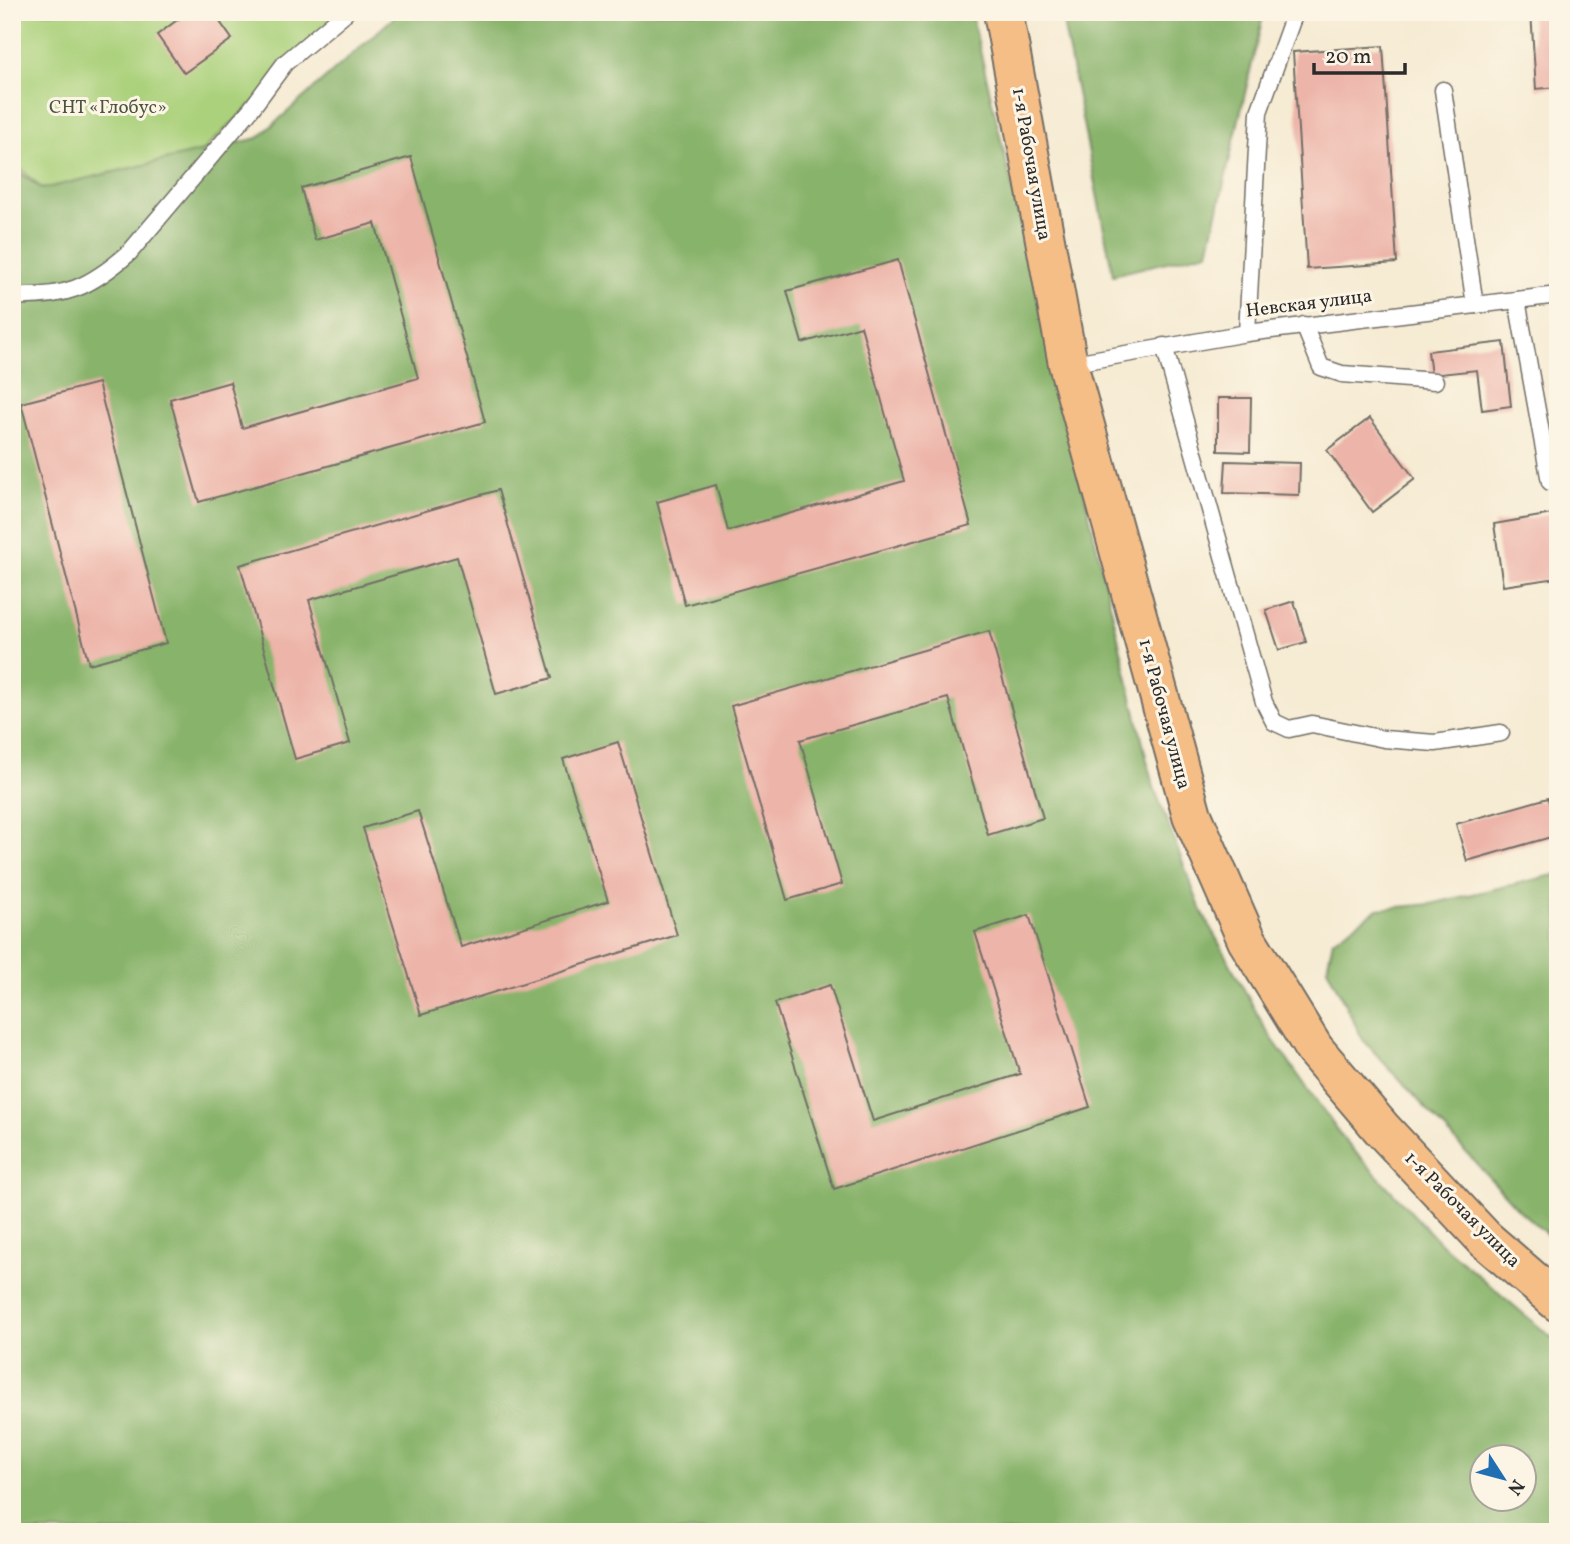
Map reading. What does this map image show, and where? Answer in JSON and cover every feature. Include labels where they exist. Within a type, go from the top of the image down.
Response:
[{"type":"main road","name":"1-я Рабочая улица","points":[[1003,12],[1068,364],[1192,815],[1247,940],[1314,1049],[1382,1129],[1485,1239],[1558,1302]]},
{"type":"lane","points":[[12,296],[32,297],[80,289],[105,274],[128,253],[243,120],[285,63],[346,12]]},
{"type":"lane","points":[[1247,333],[1259,112],[1295,12]]},
{"type":"lane","points":[[1443,90],[1475,305]]},
{"type":"lane","name":"Невская улица","points":[[1068,364],[1247,333],[1558,295]]},
{"type":"lane","points":[[1517,300],[1550,482]]},
{"type":"lane","points":[[1304,326],[1321,367],[1342,374],[1435,381]]},
{"type":"lane","points":[[1164,346],[1264,702],[1274,722],[1289,729],[1312,724],[1384,739],[1435,743],[1501,733]]},
{"type":"green space","name":"СНТ «Глобус»","points":[[12,12],[350,12],[103,245],[12,161]]},
{"type":"green space","points":[[400,12],[971,12],[1152,782],[1201,910],[1266,1030],[1345,1141],[1439,1242],[1558,1343],[1558,1532],[12,1532],[12,167],[42,189],[258,138]]},
{"type":"green space","points":[[1061,12],[1264,12],[1208,252],[1113,275]]},
{"type":"green space","points":[[1558,874],[1558,1244],[1519,1210],[1363,1040],[1327,968],[1333,940],[1378,909],[1431,904]]},
{"type":"building","points":[[188,12],[213,12],[232,39],[184,73],[157,35]]},
{"type":"building","points":[[1531,12],[1558,12],[1558,87],[1536,89]]},
{"type":"building","points":[[1383,46],[1397,263],[1307,269],[1293,52]]},
{"type":"building","points":[[411,157],[485,422],[199,502],[170,399],[230,382],[242,428],[418,378],[375,223],[315,240],[301,188]]},
{"type":"building","points":[[898,260],[971,525],[685,605],[657,502],[716,485],[728,531],[904,481],[861,326],[802,343],[787,291]]},
{"type":"building","points":[[1504,342],[1511,406],[1482,410],[1477,370],[1431,375],[1428,351]]},
{"type":"building","points":[[98,383],[166,643],[89,664],[21,403]]},
{"type":"building","points":[[1218,398],[1251,398],[1250,452],[1218,451]]},
{"type":"building","points":[[1370,418],[1415,479],[1372,512],[1327,450]]},
{"type":"building","points":[[1226,461],[1300,463],[1299,495],[1224,493]]},
{"type":"building","points":[[498,490],[552,678],[496,694],[457,557],[309,600],[350,743],[295,759],[240,565]]},
{"type":"building","points":[[1558,513],[1558,578],[1503,586],[1494,524]]},
{"type":"building","points":[[1294,601],[1306,642],[1279,650],[1266,610]]},
{"type":"building","points":[[989,631],[1043,818],[988,835],[948,698],[800,740],[842,884],[787,900],[731,706]]},
{"type":"building","points":[[618,742],[677,935],[421,1015],[363,828],[418,811],[461,947],[608,901],[563,759]]},
{"type":"building","points":[[1548,798],[1558,835],[1467,861],[1456,824]]},
{"type":"building","points":[[1029,915],[1090,1107],[834,1189],[775,1003],[830,985],[873,1121],[1020,1074],[975,932]]}]
